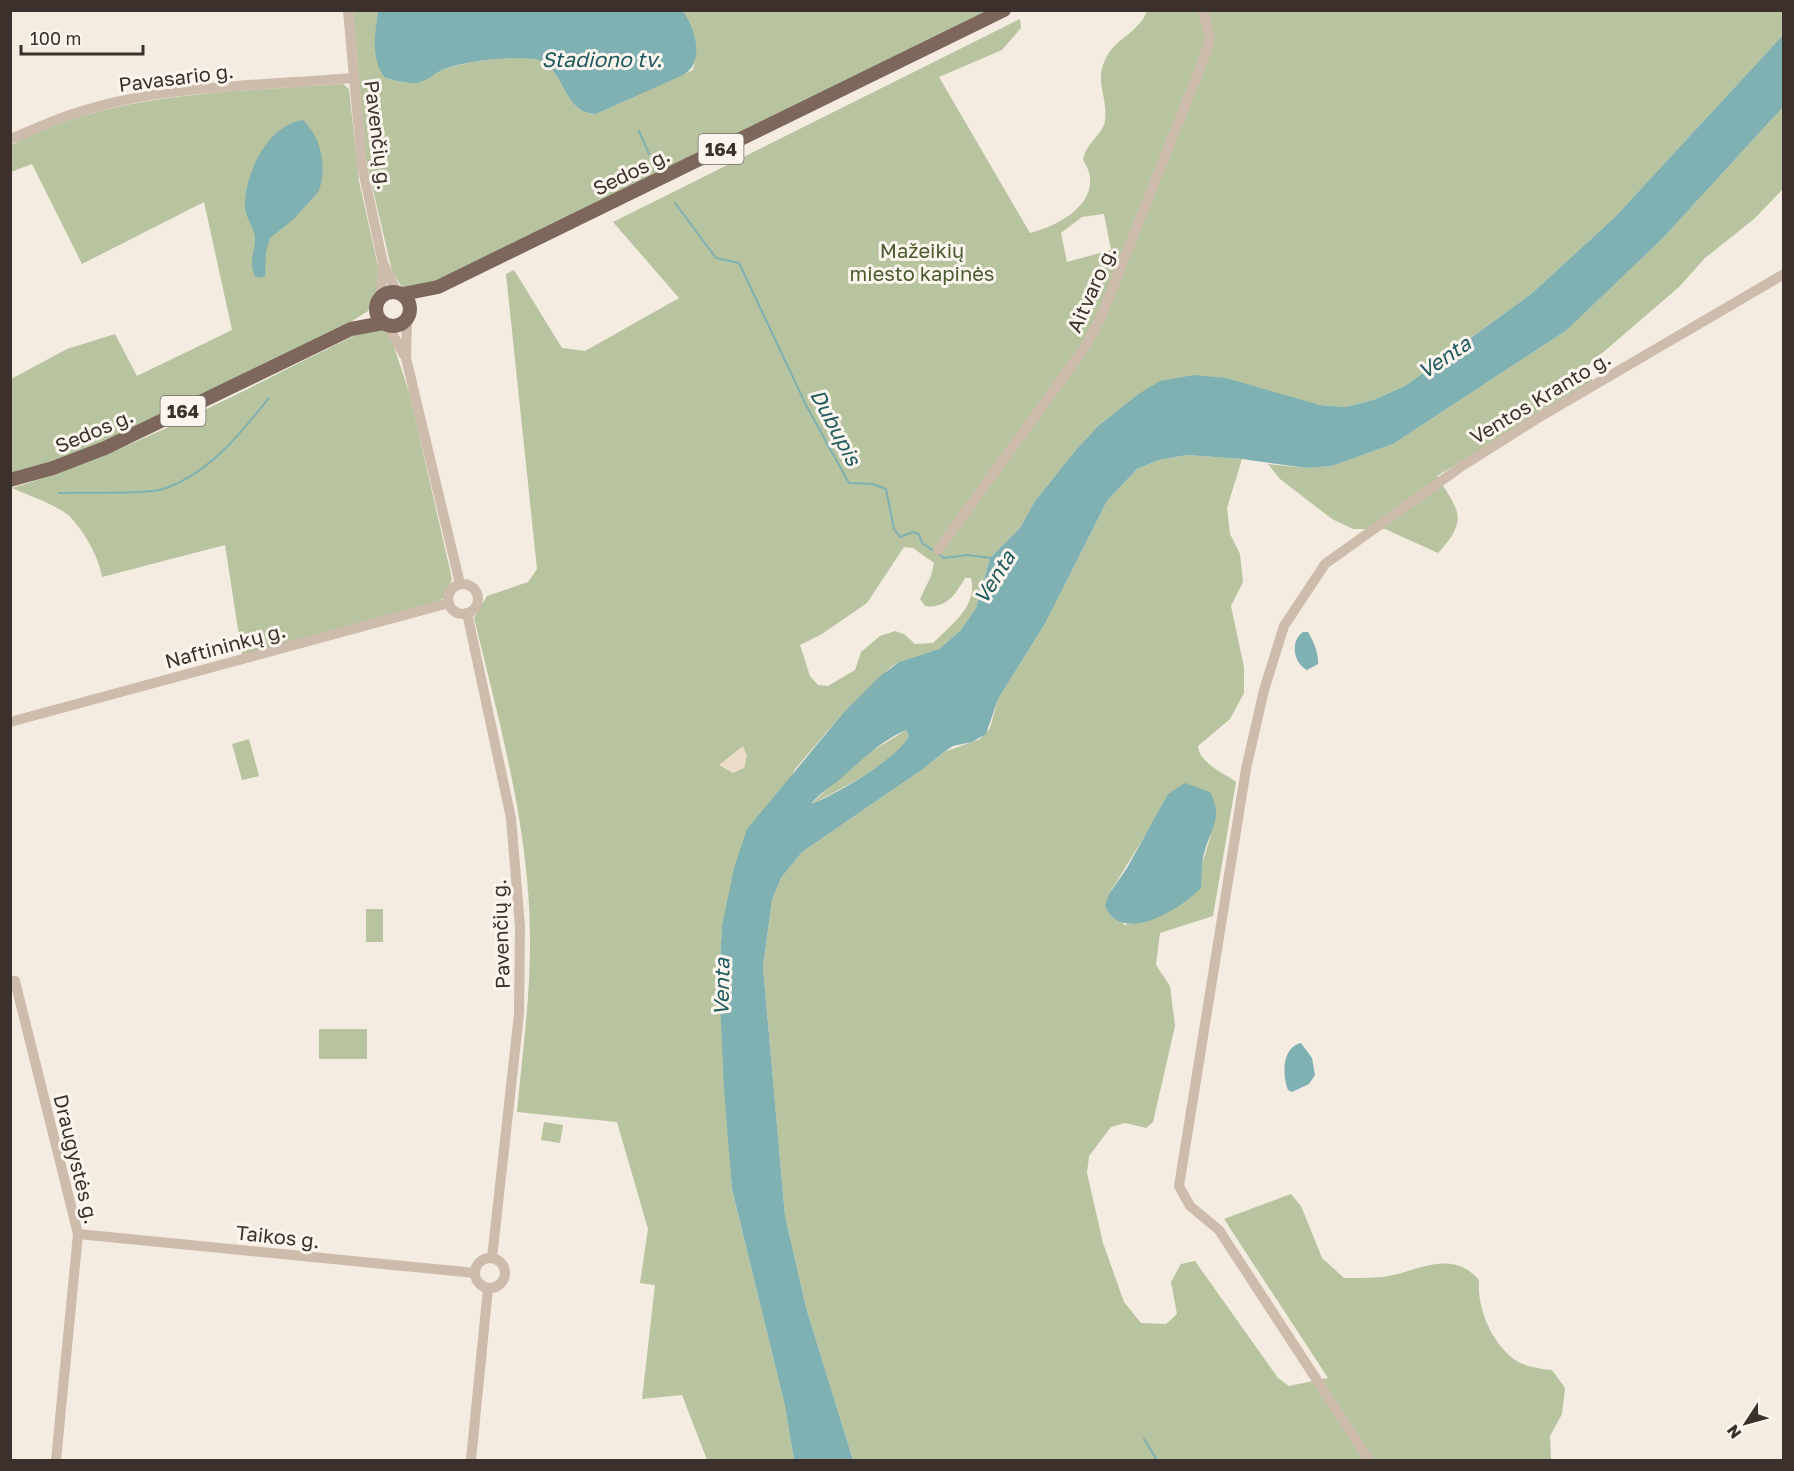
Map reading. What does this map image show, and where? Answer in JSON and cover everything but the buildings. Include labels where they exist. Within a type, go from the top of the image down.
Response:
[{"type":"main road","name":"Sedos g.","points":[[400,293],[438,287],[1004,10]]},
{"type":"main road","name":"Sedos g.","points":[[409,316],[438,287]]},
{"type":"main road","name":"164","points":[[379,301],[389,292],[400,293]]},
{"type":"main road","points":[[400,293],[410,302],[409,316]]},
{"type":"main road","name":"Sedos g.","points":[[351,329],[379,301]]},
{"type":"main road","points":[[379,301],[378,315],[385,324]]},
{"type":"main road","name":"164","points":[[385,324],[395,326],[409,316]]},
{"type":"main road","name":"Sedos g.","points":[[10,480],[53,468],[105,448],[351,329],[385,324]]},
{"type":"street","name":"Pavenčių g.","points":[[348,10],[362,166],[383,263],[400,293]]},
{"type":"street","name":"Aitvaro g.","points":[[938,550],[1085,347],[1101,318],[1206,53],[1210,38],[1203,10]]},
{"type":"street","name":"Pavasario g.","points":[[10,139],[80,111],[126,100],[187,91],[353,78]]},
{"type":"street","name":"Pavenčių g.","points":[[379,301],[383,263]]},
{"type":"street","name":"Ventos Kranto g.","points":[[1369,1461],[1219,1230],[1190,1206],[1179,1186],[1246,769],[1264,690],[1284,626],[1325,564],[1462,466],[1784,274]]},
{"type":"street","points":[[409,316],[406,358],[460,584]]},
{"type":"street","points":[[385,324],[406,358]]},
{"type":"street","points":[[460,584],[469,585],[478,594],[477,604],[467,613],[454,611],[448,603],[449,593],[460,584]]},
{"type":"street","name":"Naftininkų g.","points":[[10,722],[448,603]]},
{"type":"street","name":"Pavenčių g.","points":[[467,613],[511,818],[520,926],[519,1014],[492,1258]]},
{"type":"street","name":"Draugystės g.","points":[[10,981],[15,981],[78,1234],[56,1461]]},
{"type":"street","name":"Taikos g.","points":[[78,1234],[475,1273]]},
{"type":"street","points":[[492,1258],[503,1264],[505,1276],[497,1287],[488,1288],[480,1285],[475,1273],[480,1262],[492,1258]]},
{"type":"street","points":[[471,1461],[488,1288]]},
{"type":"green space","points":[[353,11],[378,11],[376,45],[378,60],[385,78],[417,83],[427,80],[442,70],[463,64],[504,58],[529,58],[548,65],[576,106],[585,112],[596,114],[693,70],[694,39],[683,11],[989,11],[421,288],[403,289],[392,271],[366,160]]},
{"type":"green space","name":"Mažeikių miesto kapinės","points":[[1147,11],[1783,11],[1783,35],[1614,218],[1531,294],[1405,386],[1373,400],[1345,407],[1320,405],[1291,398],[1137,395],[1098,426],[1075,451],[1035,501],[1020,528],[990,558],[976,608],[960,631],[939,649],[899,662],[891,667],[844,712],[795,769],[722,926],[719,978],[732,1189],[785,1406],[794,1460],[707,1460],[682,1395],[642,1399],[655,1285],[640,1283],[648,1229],[617,1122],[517,1112],[529,987],[529,904],[520,821],[494,698],[474,618],[487,596],[528,582],[537,569],[506,274],[514,270],[562,348],[585,351],[679,298],[613,222],[1020,19],[1021,28],[1002,50],[939,77],[1030,233],[1055,224],[1078,208],[1086,198],[1090,186],[1089,174],[1083,160],[1088,148],[1104,125],[1105,103],[1101,81],[1103,65],[1116,44],[1143,18]],"holes":[[[1104,214],[1111,250],[1067,262],[1061,233],[1082,217]],[[904,547],[913,548],[934,563],[931,576],[920,599],[925,606],[945,603],[954,595],[965,578],[971,578],[971,597],[967,606],[955,622],[933,643],[915,644],[904,634],[895,631],[880,636],[861,652],[855,670],[828,686],[818,685],[810,676],[800,645],[822,634],[867,603]]]},
{"type":"green space","points":[[343,84],[349,89],[359,181],[378,266],[379,289],[368,311],[343,327],[83,452],[11,473],[11,379],[67,349],[115,334],[137,376],[232,330],[204,202],[82,264],[32,164],[11,172],[11,145],[50,127],[131,104],[173,97]]},
{"type":"green space","points":[[1783,107],[1783,189],[1754,219],[1705,258],[1679,287],[1586,367],[1593,382],[1437,476],[1451,498],[1457,514],[1454,531],[1438,553],[1385,529],[1353,529],[1332,519],[1280,479],[1268,464],[1306,468],[1332,466],[1393,444],[1567,330],[1663,238]]},
{"type":"green space","points":[[386,329],[410,395],[452,579],[445,597],[438,602],[242,655],[225,545],[102,577],[90,544],[68,515],[48,503],[12,488],[103,456],[147,437],[366,330]]},
{"type":"green space","points":[[1187,455],[1242,459],[1227,508],[1230,534],[1240,554],[1243,582],[1231,606],[1244,667],[1244,693],[1230,719],[1198,746],[1199,752],[1207,762],[1236,782],[1213,916],[1160,933],[1156,965],[1170,986],[1175,1026],[1153,1122],[1146,1128],[1125,1123],[1111,1127],[1089,1156],[1087,1173],[1103,1243],[1124,1302],[1141,1323],[1166,1324],[1177,1314],[1171,1282],[1181,1264],[1195,1261],[1278,1378],[1289,1386],[1328,1378],[1224,1219],[1291,1194],[1301,1206],[1322,1258],[1344,1278],[1382,1277],[1445,1263],[1468,1270],[1479,1280],[1483,1312],[1497,1341],[1511,1357],[1520,1363],[1552,1370],[1565,1388],[1562,1414],[1550,1436],[1551,1460],[853,1460],[807,1311],[785,1216],[763,967],[772,900],[781,878],[802,852],[923,769],[944,752],[980,739],[990,728],[998,699],[1046,622],[1107,501],[1137,469],[1159,460]],"holes":[[[1146,834],[1211,835],[1202,864],[1156,918],[1124,925],[1109,894]]]},
{"type":"green space","points":[[906,730],[909,736],[892,756],[865,775],[810,805],[861,758]]},
{"type":"green space","points":[[249,739],[259,776],[242,780],[232,744]]},
{"type":"green space","points":[[366,909],[383,909],[383,942],[366,942]]},
{"type":"green space","points":[[319,1029],[367,1029],[367,1059],[319,1059]]},
{"type":"green space","points":[[544,1122],[563,1125],[560,1143],[541,1140]]},
{"type":"shaded area","points":[[743,746],[747,756],[744,768],[733,773],[719,765]]},
{"type":"water","name":"Stadiono tv.","points":[[378,11],[683,11],[694,36],[696,54],[690,69],[683,75],[596,114],[584,112],[576,106],[553,70],[545,63],[534,59],[501,59],[462,64],[442,70],[427,80],[417,83],[385,78],[375,54]]},
{"type":"water","name":"Venta","points":[[1783,35],[1783,107],[1663,238],[1567,330],[1393,444],[1332,466],[1306,468],[1242,459],[1187,455],[1159,460],[1137,469],[1107,501],[1046,622],[998,699],[986,734],[972,742],[953,746],[944,752],[923,769],[802,852],[781,878],[772,900],[763,967],[785,1216],[807,1311],[853,1460],[794,1460],[785,1406],[732,1189],[724,1088],[719,978],[722,926],[734,868],[747,829],[844,712],[879,677],[899,662],[939,649],[960,631],[976,608],[990,558],[1020,528],[1035,501],[1075,451],[1098,426],[1137,395],[1160,381],[1194,375],[1226,378],[1320,405],[1345,407],[1373,400],[1405,386],[1531,294],[1614,218]],"holes":[[[906,730],[909,736],[903,745],[880,765],[835,793],[811,804],[888,740]]]},
{"type":"water","points":[[303,120],[319,144],[323,172],[319,191],[294,219],[270,238],[266,252],[265,276],[261,278],[255,276],[252,266],[255,235],[245,208],[249,181],[253,167],[269,141],[290,124]]},
{"type":"water","points":[[1303,632],[1308,632],[1310,635],[1318,660],[1318,664],[1307,670],[1302,667],[1295,652],[1296,641]]},
{"type":"water","points":[[1185,783],[1210,792],[1216,808],[1215,821],[1203,859],[1201,888],[1180,905],[1152,920],[1124,923],[1113,918],[1105,906],[1109,894],[1127,868],[1168,794]]},
{"type":"water","points":[[1301,1043],[1312,1058],[1315,1075],[1309,1084],[1292,1092],[1288,1090],[1286,1084],[1285,1062],[1290,1050]]},
{"type":"waterway","points":[[639,131],[649,154]]},
{"type":"waterway","name":"Dubupis","points":[[675,203],[716,258],[739,263],[807,407],[849,483],[872,484],[886,489],[894,529],[900,537],[913,532],[919,534],[922,543],[944,558],[967,555],[991,558]]},
{"type":"waterway","points":[[59,493],[145,492],[166,488],[182,481],[196,473],[223,450],[269,398]]},
{"type":"waterway","points":[[1144,1439],[1157,1460]]}]
